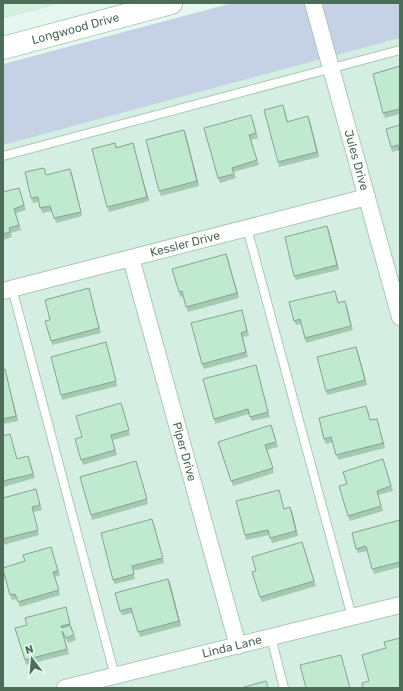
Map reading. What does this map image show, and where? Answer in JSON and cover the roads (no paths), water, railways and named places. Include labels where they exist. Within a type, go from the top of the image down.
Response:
[{"type":"street","name":"Longwood Drive","points":[[3,48],[171,3]]},
{"type":"street","name":"Jules Drive","points":[[313,3],[400,317]]},
{"type":"street","name":"Kessler Drive","points":[[8,289],[367,197]]},
{"type":"street","name":"Piper Drive","points":[[131,258],[238,646]]},
{"type":"street","name":"Linda Lane","points":[[65,688],[400,605]]},
{"type":"lane","points":[[3,156],[400,50]]},
{"type":"lane","points":[[247,228],[352,617]]},
{"type":"lane","points":[[8,289],[115,676]]},
{"type":"lane","points":[[271,637],[284,688]]}]
